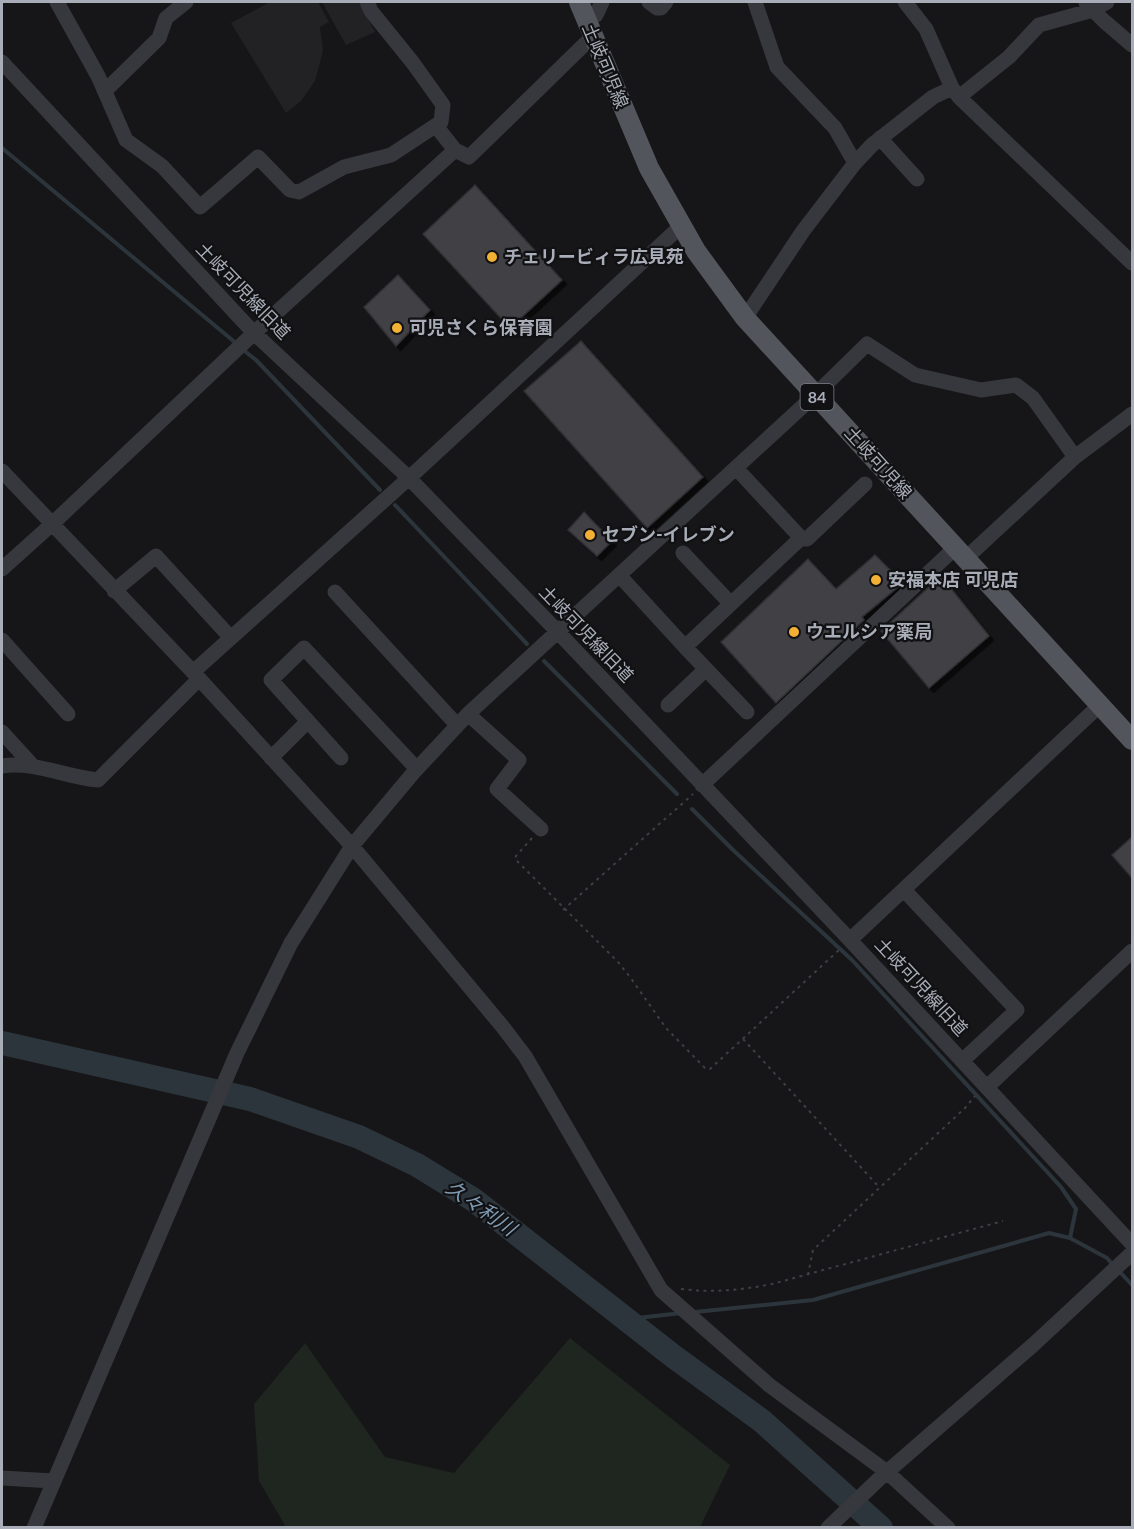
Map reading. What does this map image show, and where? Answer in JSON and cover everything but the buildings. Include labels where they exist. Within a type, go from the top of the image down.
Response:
[{"type":"main road","name":"土岐可児線","points":[[585,19],[648,168],[696,251],[745,318],[1132,740]]},
{"type":"street","points":[[57,2],[105,91],[126,140],[162,166],[200,207],[258,157],[290,190],[299,192],[344,167],[391,155],[441,122],[443,105],[371,11],[367,2]]},
{"type":"street","points":[[105,91],[159,38],[166,18],[186,2]]},
{"type":"street","points":[[436,126],[455,150],[469,157],[585,19],[596,15],[603,2]]},
{"type":"street","points":[[649,2],[661,8],[666,2]]},
{"type":"street","points":[[755,2],[777,67],[835,128],[855,163]]},
{"type":"street","points":[[905,2],[926,29],[956,93],[1132,263]]},
{"type":"street","points":[[745,318],[802,231],[855,163],[880,138],[933,97],[956,93],[1009,57],[1039,25],[1089,5],[1107,2]]},
{"type":"street","points":[[1089,5],[1132,45]]},
{"type":"street","name":"土岐可児線旧道","points":[[2,62],[250,337],[409,478],[557,631],[847,943],[987,1087],[1130,1252]]},
{"type":"street","points":[[880,138],[917,179]]},
{"type":"street","points":[[2,569],[233,352],[455,150]]},
{"type":"street","points":[[2,766],[32,765],[84,779],[98,780],[231,638],[409,478],[681,226]]},
{"type":"street","points":[[34,1527],[237,1053],[291,943],[352,846],[457,725],[815,395],[867,344],[905,369],[926,378],[981,390],[1016,385],[1033,398],[1075,457]]},
{"type":"street","points":[[702,785],[960,554],[1075,457],[1132,414]]},
{"type":"street","points":[[736,468],[801,538],[807,539],[865,484]]},
{"type":"street","points":[[2,471],[196,676],[352,846],[502,1026],[525,1056],[664,1293],[769,1384],[948,1527]]},
{"type":"street","points":[[685,647],[801,538]]},
{"type":"street","points":[[683,553],[731,604]]},
{"type":"street","points":[[114,591],[156,556],[231,638]]},
{"type":"street","points":[[619,575],[747,712]]},
{"type":"street","points":[[335,592],[457,725]]},
{"type":"street","points":[[2,640],[68,714]]},
{"type":"street","points":[[341,758],[271,680],[304,648],[417,769]]},
{"type":"street","points":[[668,705],[706,669]]},
{"type":"street","points":[[847,943],[1101,705]]},
{"type":"street","points":[[468,714],[519,760],[497,789],[541,829]]},
{"type":"street","points":[[271,758],[308,721]]},
{"type":"street","points":[[2,732],[32,765]]},
{"type":"street","points":[[904,890],[1017,1010],[962,1061]]},
{"type":"street","points":[[987,1087],[1132,951]]},
{"type":"street","points":[[832,1523],[1102,1282],[1130,1252]]},
{"type":"street","points":[[2,1478],[53,1481]]},
{"type":"path","points":[[563,910],[702,785]]},
{"type":"path","points":[[541,829],[514,859],[618,962],[666,1028],[705,1068],[710,1069],[847,943]]},
{"type":"path","points":[[743,1039],[879,1187]]},
{"type":"path","points":[[808,1275],[813,1250],[970,1101]]},
{"type":"path","points":[[664,1293],[677,1289],[705,1292],[735,1291],[772,1284],[1003,1221]]},
{"type":"shaded area","points":[[270,2],[318,2],[329,22],[320,27],[323,51],[315,81],[301,101],[286,113],[231,23]]},
{"type":"shaded area","points":[[322,2],[359,2],[375,32],[346,45]]},
{"type":"shaded area","points":[[570,1338],[730,1465],[700,1527],[286,1527],[259,1481],[254,1404],[305,1343],[385,1457],[454,1473]]},
{"type":"waterway","points":[[2,148],[237,344]]},
{"type":"waterway","points":[[242,349],[256,360],[380,490]]},
{"type":"waterway","points":[[395,505],[527,644]]},
{"type":"waterway","points":[[544,661],[677,794]]},
{"type":"waterway","points":[[692,809],[852,960],[1061,1187],[1076,1209],[1070,1238],[1107,1258],[1113,1265]]},
{"type":"waterway","name":"久々利川","points":[[2,1043],[250,1099],[359,1137],[417,1165],[474,1200],[673,1356],[762,1421],[881,1528]]},
{"type":"waterway","points":[[695,1312],[813,1300],[1049,1233],[1070,1238]]},
{"type":"waterway","points":[[1118,1270],[1132,1285]]},
{"type":"waterway","points":[[628,1319],[682,1313]]},
{"type":"place","name":"チェリービィラ広見苑","points":[[492,257]]},
{"type":"place","name":"可児さくら保育園","points":[[397,328]]},
{"type":"place","name":"セブン-イレブン","points":[[590,535]]},
{"type":"place","name":"安福本店 可児店","points":[[876,580]]},
{"type":"place","name":"ウエルシア薬局","points":[[794,632]]}]
